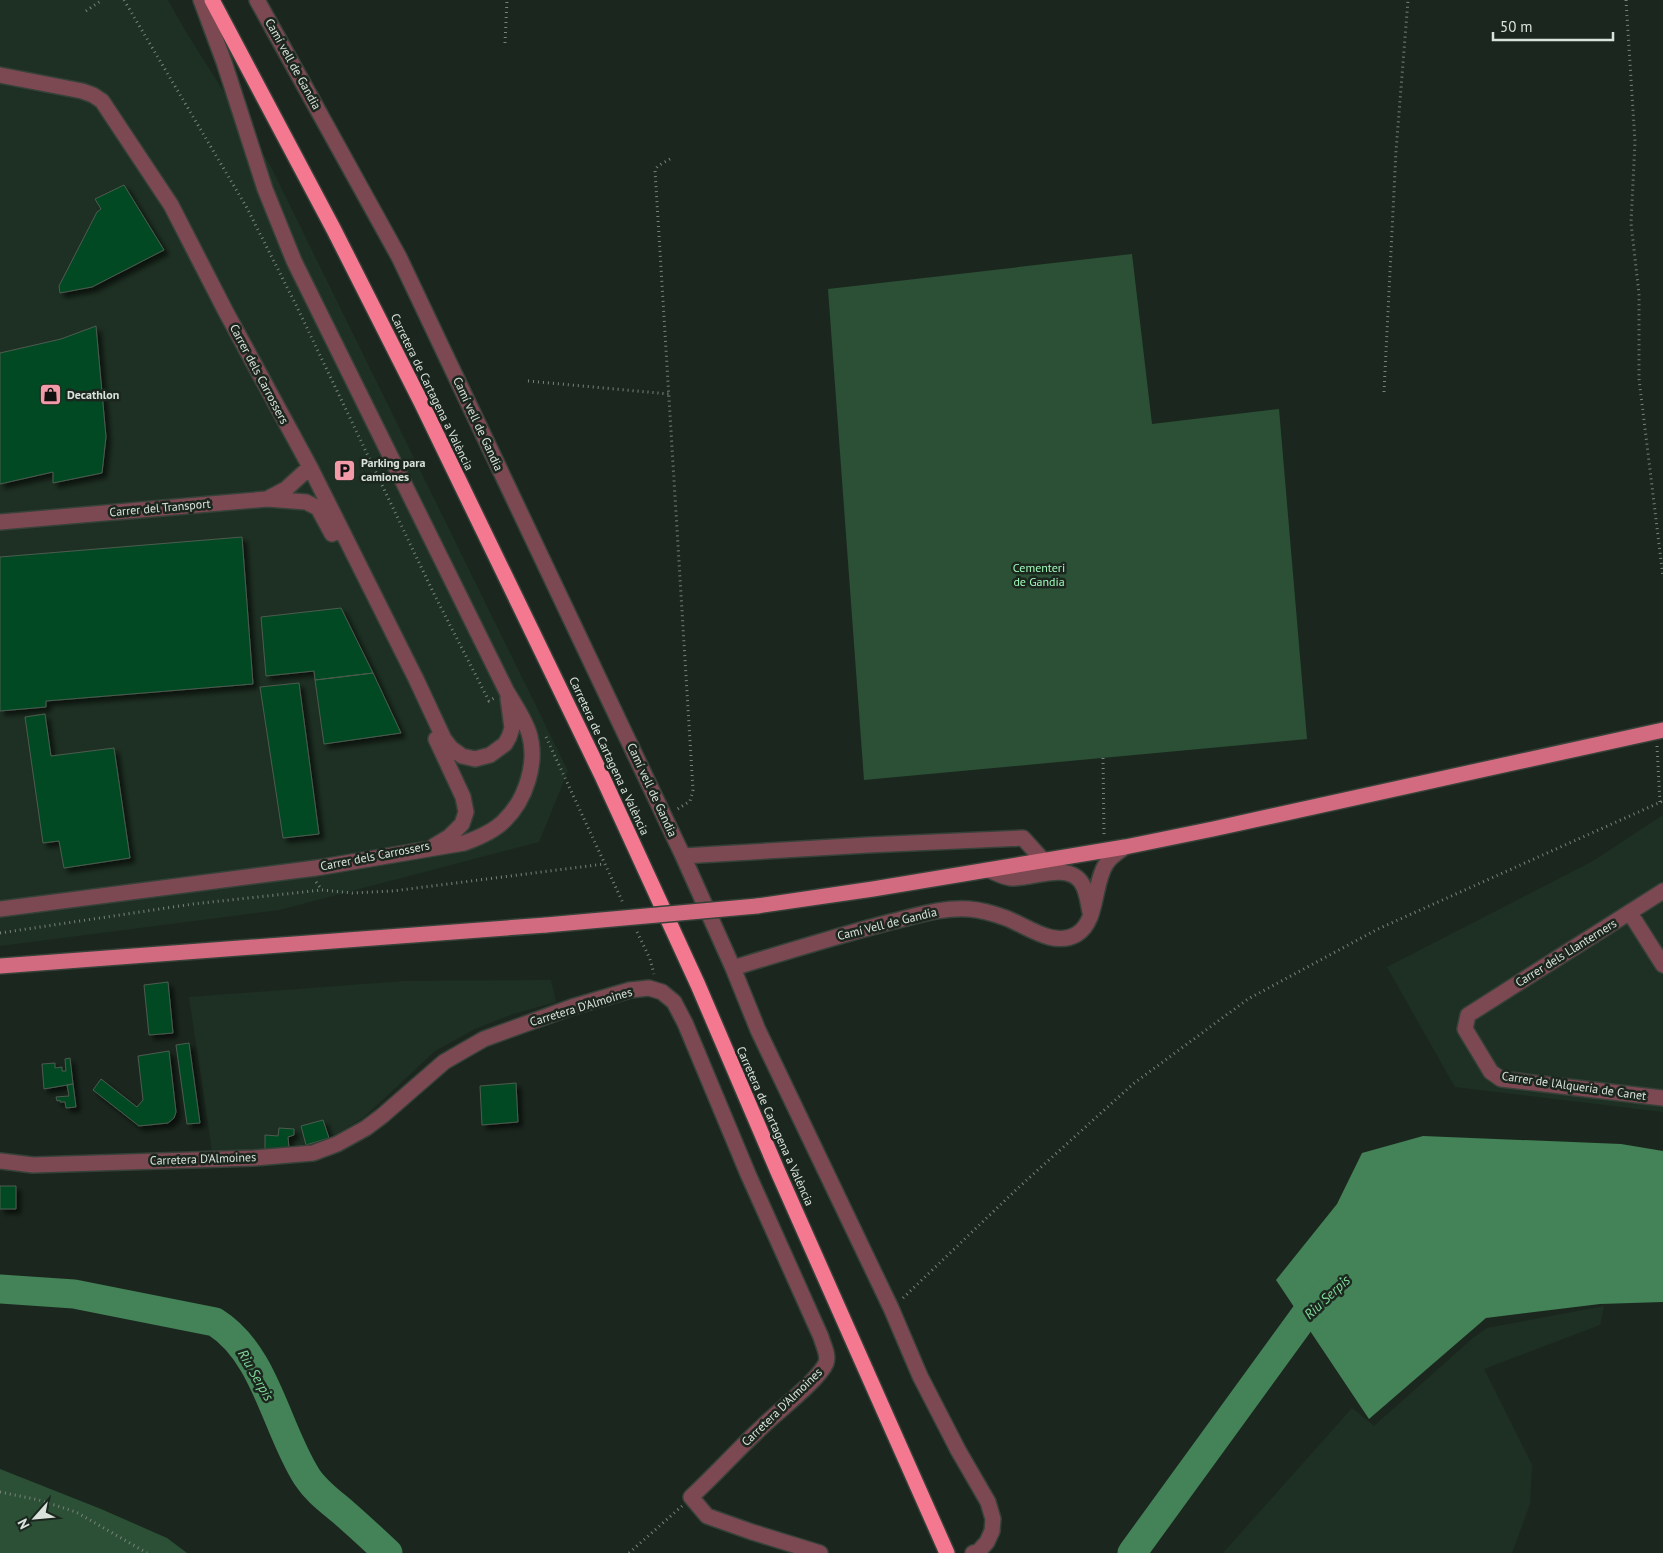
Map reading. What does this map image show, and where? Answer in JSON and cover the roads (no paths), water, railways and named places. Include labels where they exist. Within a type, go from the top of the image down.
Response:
[{"type":"highway","name":"Carretera de Cartagena a València","points":[[212,0],[334,230],[421,402],[602,776],[698,985],[945,1548]]},
{"type":"main road","points":[[0,966],[546,925],[757,906],[1125,847],[1660,731]]},
{"type":"street","points":[[201,0],[224,62],[265,189],[294,261],[507,692],[525,722],[531,746],[531,766],[524,792],[512,812],[504,822],[475,839],[464,843],[430,848]]},
{"type":"street","name":"Camí vell de Gandia","points":[[257,0],[399,257],[665,817],[733,968],[758,1030],[891,1308],[920,1376],[958,1450],[988,1502],[993,1519],[992,1531],[987,1542],[973,1553]]},
{"type":"street","name":"Carrer dels Carrossers","points":[[0,74],[82,91],[102,101],[172,205],[226,312],[310,467],[444,739],[451,748],[462,756],[475,759],[490,755],[505,744],[512,728],[507,692]]},
{"type":"street","name":"Carrer del Transport","points":[[0,522],[267,499],[286,489],[310,467]]},
{"type":"street","name":"Carrer dels Carrossers","points":[[0,909],[316,868],[430,848],[448,837],[462,824],[466,812],[463,797],[318,508],[306,502],[267,499]]},
{"type":"street","points":[[683,856],[1023,838],[1042,859]]},
{"type":"street","name":"Camí Vell de Gandia","points":[[733,968],[850,933],[933,912],[954,909],[980,911],[1004,917],[1045,936],[1068,938],[1078,933],[1085,925],[1090,916],[1102,872],[1112,857],[1125,847]]},
{"type":"street","points":[[989,870],[1010,878],[1059,872],[1077,877],[1084,887],[1090,916]]},
{"type":"street","name":"Carrer dels Llanterners","points":[[1468,1015],[1663,892]]},
{"type":"street","points":[[1630,913],[1663,965]]},
{"type":"street","name":"Carretera D'Almoines","points":[[0,1161],[33,1165],[254,1158],[313,1153],[337,1144],[366,1128],[444,1062],[484,1039],[572,1007],[630,990],[649,988],[662,992],[674,1002],[685,1023],[748,1174],[821,1337],[827,1361],[822,1370],[807,1386],[735,1452],[692,1497],[708,1516],[820,1553]]},
{"type":"street","name":"Carrer de l'Alqueria de Canet","points":[[1468,1015],[1465,1029],[1491,1072],[1500,1078],[1663,1098]]},
{"type":"water","points":[[1423,1136],[1621,1144],[1663,1151],[1663,1302],[1600,1304],[1486,1318],[1369,1419],[1276,1280],[1337,1204],[1362,1153]]},
{"type":"waterway","name":"Riu Serpis","points":[[0,1289],[74,1294],[215,1322],[232,1336],[247,1353],[258,1372],[296,1458],[307,1477],[324,1496],[388,1553]]},
{"type":"waterway","name":"Riu Serpis","points":[[1132,1553],[1305,1315],[1330,1291]]},
{"type":"place","name":"Decathlon","points":[[51,395]]},
{"type":"place","name":"Parking para camiones","points":[[345,470]]},
{"type":"park label","name":"Cementeri de Gandia","points":[[1039,575]]}]
